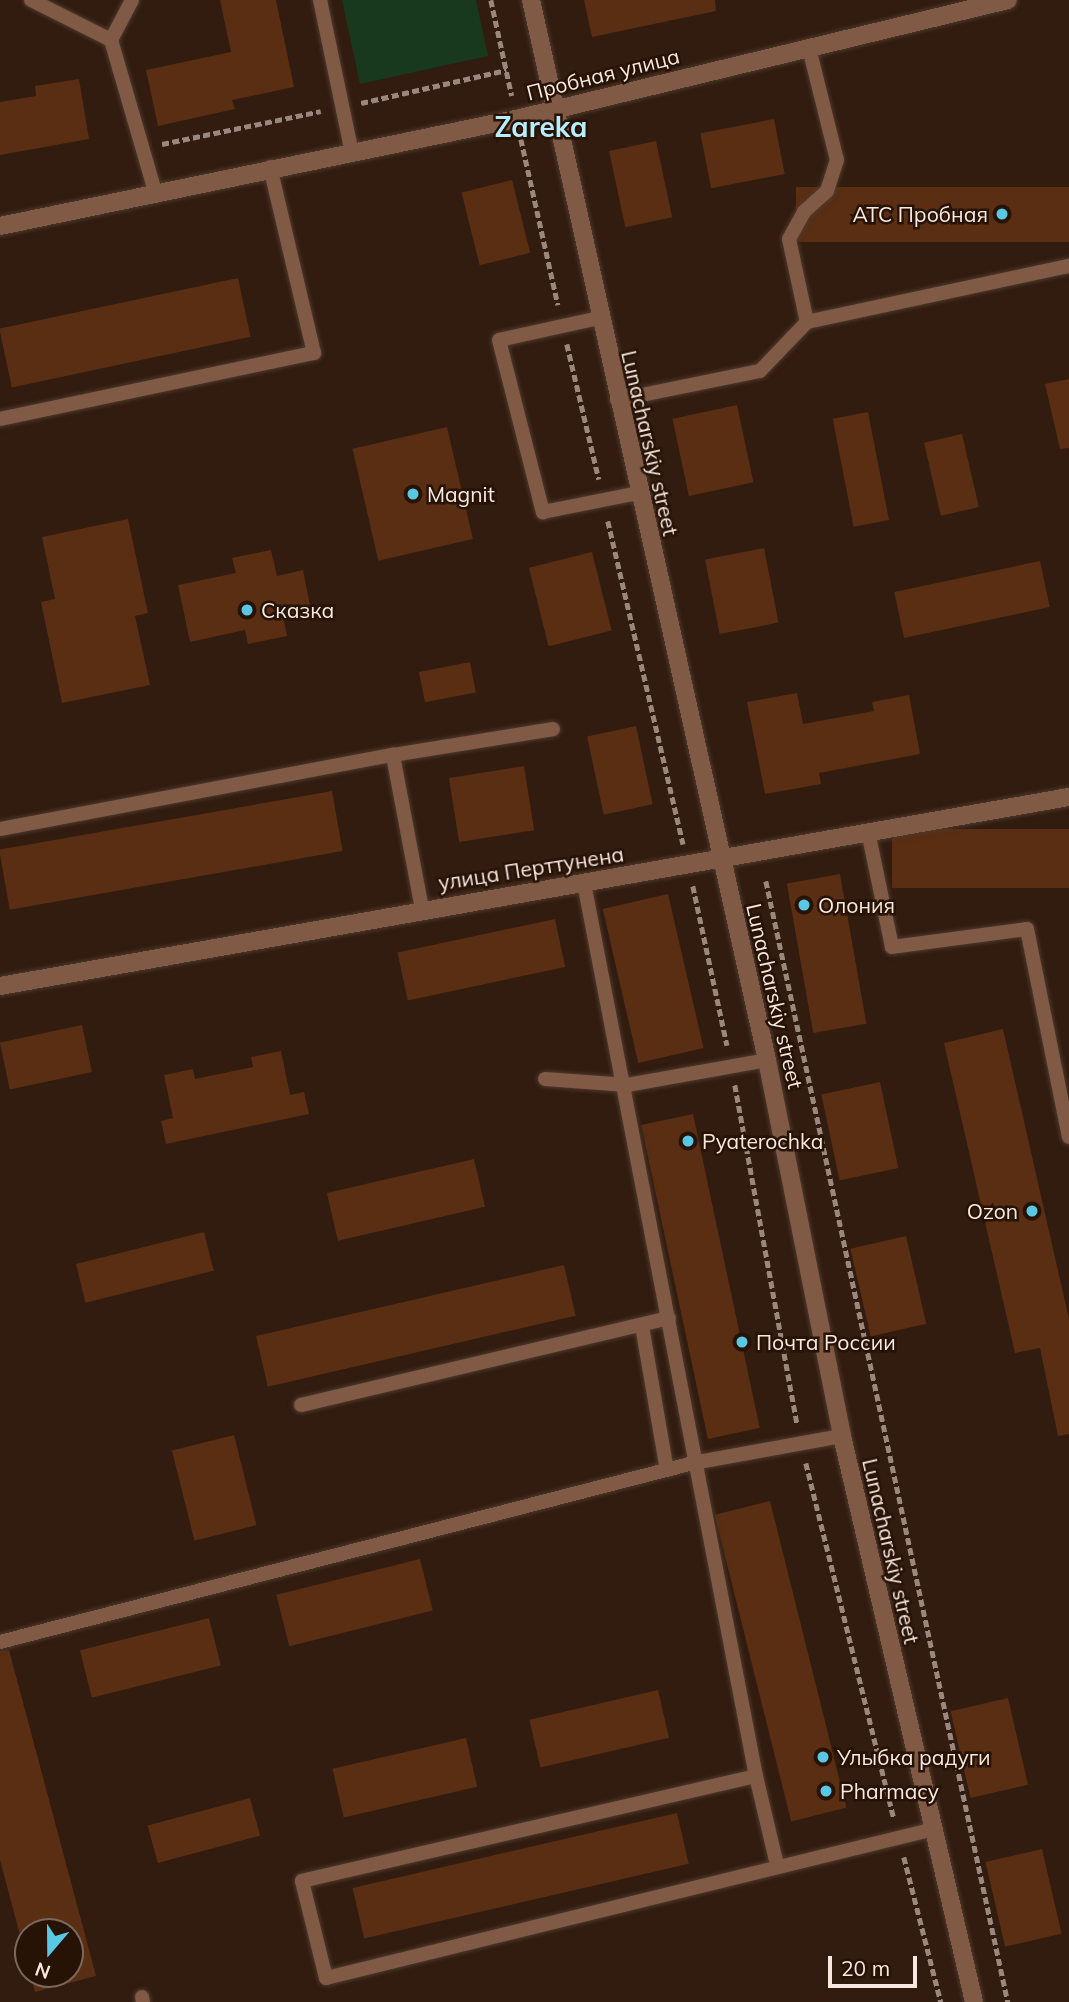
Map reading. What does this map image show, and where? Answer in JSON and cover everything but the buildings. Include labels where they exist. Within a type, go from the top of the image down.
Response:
[{"type":"street","name":"Lunacharskiy street","points":[[531,0],[617,400],[767,1060],[842,1436],[930,1830],[974,2002]]},
{"type":"street","name":"Пробная улица","points":[[0,226],[351,149],[516,119],[1008,0]]},
{"type":"street","name":"улица Перттунена","points":[[0,986],[422,909],[869,836],[1069,797]]},
{"type":"lane","points":[[31,0],[111,40]]},
{"type":"lane","points":[[132,0],[111,40],[155,191]]},
{"type":"lane","points":[[320,0],[351,149]]},
{"type":"lane","points":[[807,322],[789,239],[804,212],[827,191],[837,160],[809,48]]},
{"type":"lane","points":[[0,419],[314,353],[270,167]]},
{"type":"lane","points":[[617,400],[760,371],[807,322],[1069,265]]},
{"type":"lane","points":[[599,318],[499,340],[543,512],[638,493]]},
{"type":"lane","points":[[0,829],[393,755],[554,729]]},
{"type":"lane","points":[[393,755],[422,909]]},
{"type":"lane","points":[[869,836],[892,947],[1027,929],[1069,1137]]},
{"type":"lane","points":[[584,883],[627,1085],[693,1463],[756,1776],[777,1865]]},
{"type":"lane","points":[[545,1079],[627,1085],[767,1060]]},
{"type":"lane","points":[[301,1405],[669,1318]]},
{"type":"lane","points":[[642,1326],[667,1470]]},
{"type":"lane","points":[[0,1642],[693,1463],[842,1436]]},
{"type":"lane","points":[[756,1776],[302,1881],[326,1978],[777,1865],[930,1830]]},
{"type":"path","points":[[491,0],[562,326],[693,885]]},
{"type":"path","points":[[766,881],[1008,2002]]},
{"type":"green space","points":[[342,0],[476,0],[488,56],[360,84]]},
{"type":"place","name":"АТС Пробная","points":[[1002,214]]},
{"type":"place","name":"Magnit","points":[[413,494]]},
{"type":"place","name":"Сказка","points":[[247,610]]},
{"type":"place","name":"Олония","points":[[804,905]]},
{"type":"place","name":"Pyaterochka","points":[[688,1141]]},
{"type":"place","name":"Ozon","points":[[1032,1211]]},
{"type":"place","name":"Почта России","points":[[742,1342]]},
{"type":"place","name":"Улыбка радуги","points":[[823,1757]]},
{"type":"place","name":"Pharmacy","points":[[826,1791]]},
{"type":"district","name":"Zareka","points":[[541,127]]}]
